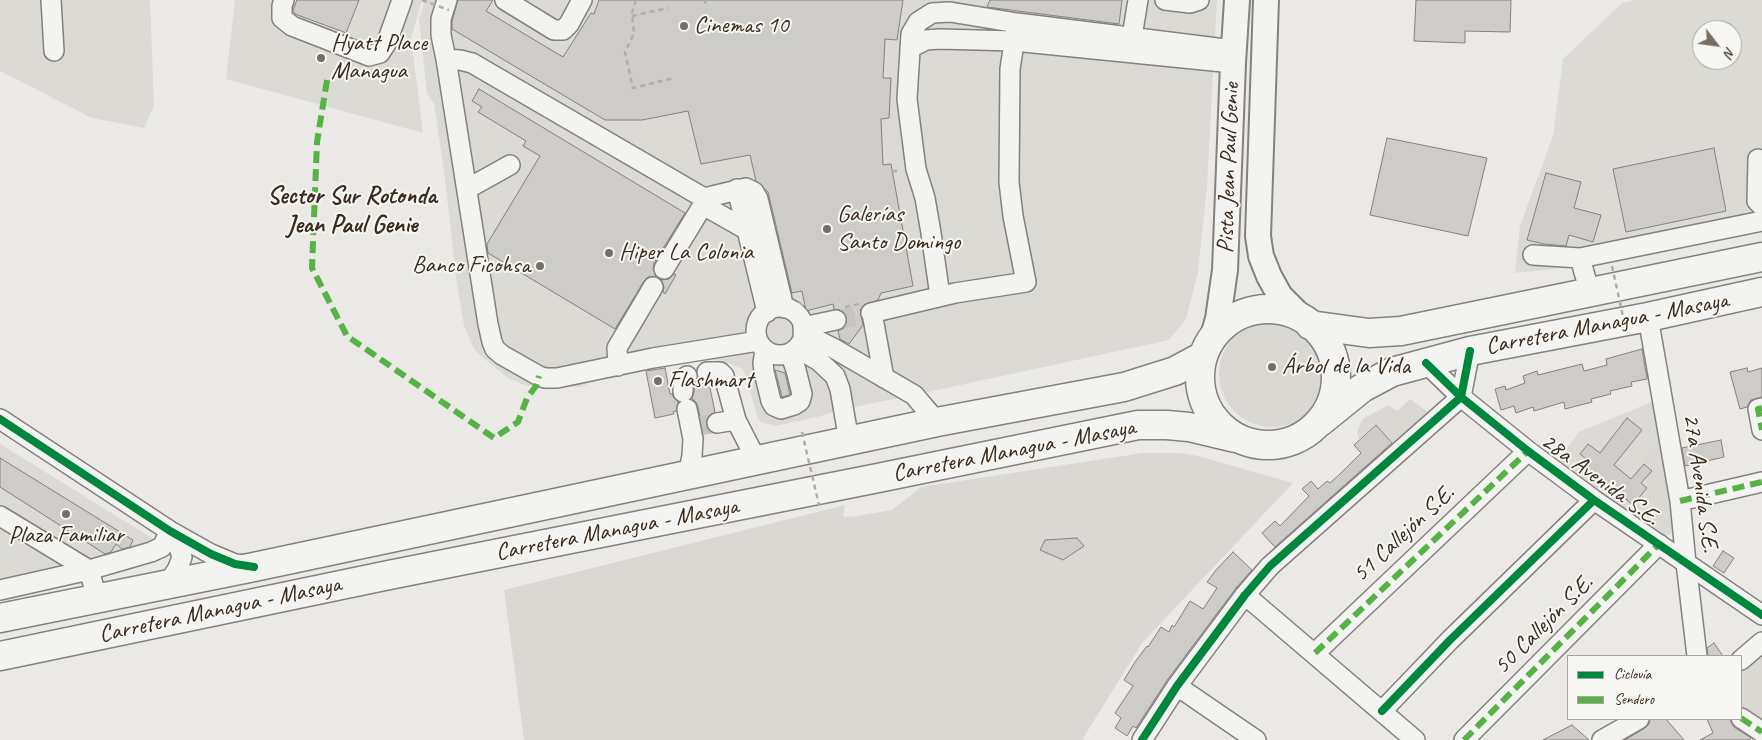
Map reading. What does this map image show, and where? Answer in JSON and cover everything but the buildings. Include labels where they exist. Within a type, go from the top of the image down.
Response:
[{"type":"highway","name":"Carretera Managua - Masaya","points":[[1305,320],[1369,333],[1401,331],[1762,257]]},
{"type":"highway","name":"Carretera Managua - Masaya","points":[[1326,412],[1362,388],[1392,372],[1470,351],[1648,317],[1762,292]]},
{"type":"highway","points":[[1276,309],[1305,320],[1328,344],[1335,363],[1336,382],[1326,412],[1302,437],[1280,445],[1257,445],[1235,438],[1217,423],[1204,403],[1200,380],[1208,346],[1231,319],[1253,310],[1276,309]]},
{"type":"highway","name":"Carretera Managua - Masaya","points":[[0,618],[254,567],[937,422],[1124,387],[1175,371],[1208,346]]},
{"type":"highway","name":"Carretera Managua - Masaya","points":[[0,656],[399,573],[1138,425],[1167,424],[1235,438]]},
{"type":"main road","name":"Pista Jean Paul Genie","points":[[1208,346],[1218,319],[1225,270],[1237,0]]},
{"type":"main road","name":"Pista Jean Paul Genie","points":[[1266,0],[1258,236],[1261,256],[1268,276],[1280,296],[1305,320]]},
{"type":"street","points":[[51,0],[54,52]]},
{"type":"street","points":[[284,0],[282,18],[292,26],[369,56],[380,53],[387,42],[402,0]]},
{"type":"street","points":[[505,0],[554,30],[563,30],[569,24],[582,0]]},
{"type":"street","points":[[1131,45],[1138,0]]},
{"type":"street","points":[[1165,0],[1190,3],[1199,0]]},
{"type":"street","points":[[448,5],[441,19],[440,35],[446,60],[488,324],[495,349],[545,378],[569,376],[618,357],[652,358],[761,345],[777,355],[800,335],[837,314]]},
{"type":"street","points":[[940,296],[925,198],[916,169],[907,99],[910,48],[914,27],[918,22],[941,12],[1016,32],[1233,57]]},
{"type":"street","points":[[941,12],[953,18],[953,29],[942,39]]},
{"type":"street","points":[[910,48],[926,40],[1016,32]]},
{"type":"street","points":[[884,378],[868,310],[1026,282],[1013,216],[1009,182],[1010,69],[1016,32]]},
{"type":"street","points":[[446,60],[460,60],[472,63],[704,201],[747,230]]},
{"type":"street","points":[[1758,159],[1757,202],[1762,206]]},
{"type":"street","points":[[467,189],[510,165]]},
{"type":"street","points":[[664,268],[704,201],[737,189],[746,188],[754,192],[758,199],[782,305]]},
{"type":"street","points":[[737,189],[747,230],[782,305],[796,314],[801,320],[800,381],[802,394],[800,401],[794,405],[781,408],[774,406],[771,401],[764,372],[761,345],[756,333],[761,317],[782,305]]},
{"type":"street","points":[[1533,255],[1580,258],[1762,221]]},
{"type":"street","points":[[1580,258],[1590,293]]},
{"type":"street","points":[[618,357],[653,287]]},
{"type":"street","name":"27a Avenida S.E.","points":[[1648,317],[1680,501],[1697,655]]},
{"type":"street","points":[[800,335],[833,348],[914,395],[937,422]]},
{"type":"street","points":[[800,335],[835,376],[840,389],[850,441]]},
{"type":"street","points":[[1142,740],[1177,686],[1245,595],[1270,566],[1461,397],[1470,351]]},
{"type":"street","name":"28a Avenida S.E.","points":[[1426,363],[1461,397],[1528,451],[1594,500],[1762,615]]},
{"type":"street","points":[[707,372],[720,372],[724,376],[736,420],[757,461]]},
{"type":"street","points":[[686,392],[695,427],[688,475]]},
{"type":"street","points":[[1760,408],[1762,430]]},
{"type":"street","points":[[0,419],[170,531],[222,559],[235,564],[254,567]]},
{"type":"street","points":[[717,423],[736,420]]},
{"type":"street","name":"51 Callejón S.E.","points":[[1315,653],[1528,451]]},
{"type":"street","points":[[1680,501],[1762,482]]},
{"type":"street","points":[[1382,711],[1450,640],[1594,500]]},
{"type":"street","points":[[0,516],[89,570],[97,598]]},
{"type":"street","points":[[0,590],[89,570],[151,552],[162,547],[170,531]]},
{"type":"street","points":[[168,584],[178,568],[182,557],[177,540],[170,531]]},
{"type":"street","name":"50 Callejón S.E.","points":[[1464,740],[1659,544]]},
{"type":"street","points":[[1245,595],[1415,740]]},
{"type":"street","points":[[1742,659],[1762,642]]},
{"type":"street","points":[[1177,686],[1256,740]]},
{"type":"street","points":[[1742,719],[1762,732]]},
{"type":"street","points":[[1602,740],[1637,720]]},
{"type":"path","points":[[422,0],[448,5]]},
{"type":"path","points":[[636,0],[632,16],[634,33],[625,52],[633,88],[674,78]]},
{"type":"path","points":[[632,16],[668,8]]},
{"type":"path","points":[[1612,266],[1627,335]]},
{"type":"path","points":[[782,305],[800,335]]},
{"type":"path","points":[[837,314],[868,310]]},
{"type":"path","points":[[802,432],[820,505]]},
{"type":"shaded area","points":[[0,0],[150,0],[154,106],[144,128],[92,118],[0,71]]},
{"type":"shaded area","name":"Hyatt Place Managua","points":[[235,0],[422,0],[411,38],[423,133],[226,79]]},
{"type":"shaded area","name":"Galerías Santo Domingo","points":[[425,0],[1217,0],[1207,186],[1198,272],[1186,319],[1169,340],[844,409],[775,426],[761,422],[757,416],[746,376],[742,369],[725,362],[713,360],[665,365],[593,380],[582,387],[527,386],[508,378],[475,351],[464,326],[434,104],[427,93],[419,19]]},
{"type":"shaded area","points":[[1635,0],[1762,0],[1762,212],[1582,252],[1562,268],[1515,273],[1520,226],[1553,136],[1563,59],[1622,3]]},
{"type":"shaded area","points":[[1272,321],[1292,325],[1310,336],[1321,354],[1325,374],[1321,394],[1310,412],[1292,423],[1272,427],[1252,423],[1234,412],[1223,394],[1219,374],[1223,354],[1234,336],[1252,325]]},
{"type":"shaded area","points":[[1410,399],[1432,415],[1397,448],[1376,424],[1359,439],[1357,431],[1362,420],[1389,405],[1397,411]]},
{"type":"shaded area","points":[[1659,399],[1675,530],[1669,535],[1653,531],[1558,461],[1579,432]]},
{"type":"shaded area","points":[[1663,439],[1674,523],[1665,527],[1655,518],[1653,502],[1645,494],[1651,488],[1645,483],[1654,470],[1643,460],[1652,445]]},
{"type":"shaded area","name":"Plaza Familiar","points":[[0,444],[157,541],[0,599]]},
{"type":"shaded area","points":[[1143,453],[1180,453],[1198,456],[1293,483],[1142,643],[1082,740],[524,740],[504,590],[845,505],[843,517],[892,510],[921,487]]},
{"type":"shaded area","points":[[1762,641],[1762,730],[1742,717],[1742,656]]},
{"type":"tunnel","points":[[836,320],[871,313]]},
{"type":"tunnel","points":[[698,426],[717,423]]},
{"type":"marked path","points":[[327,80],[317,142],[312,268],[347,336],[494,438],[518,422],[527,398],[536,386],[539,376]]},
{"type":"marked path","points":[[1762,408],[1758,409],[1762,430]]},
{"type":"marked path","points":[[1315,653],[1528,451]]},
{"type":"marked path","points":[[1680,501],[1762,482]]},
{"type":"marked path","points":[[1464,740],[1659,544]]},
{"type":"marked path","points":[[1742,719],[1762,732]]},
{"type":"cycle path","points":[[1142,740],[1177,686],[1245,595],[1270,566],[1461,397],[1470,351]]},
{"type":"cycle path","points":[[1426,363],[1461,397],[1528,451],[1594,500],[1762,615]]},
{"type":"cycle path","points":[[0,419],[170,531],[211,554],[235,564],[254,567]]},
{"type":"cycle path","points":[[1382,711],[1450,640],[1594,500]]},
{"type":"place","name":"Cinemas 10","points":[[684,26]]},
{"type":"place","name":"Hyatt Place Managua","points":[[321,58]]},
{"type":"place","name":"Galerías Santo Domingo","points":[[827,229]]},
{"type":"place","name":"Hiper La Colonia","points":[[609,253]]},
{"type":"place","name":"Banco Ficohsa","points":[[540,266]]},
{"type":"place","name":"Árbol de la Vida","points":[[1272,367]]},
{"type":"place","name":"Flashmart","points":[[658,381]]},
{"type":"place","name":"Plaza Familiar","points":[[66,514]]},
{"type":"district","name":"Sector Sur Rotonda Jean Paul Genie","points":[[352,210]]}]
